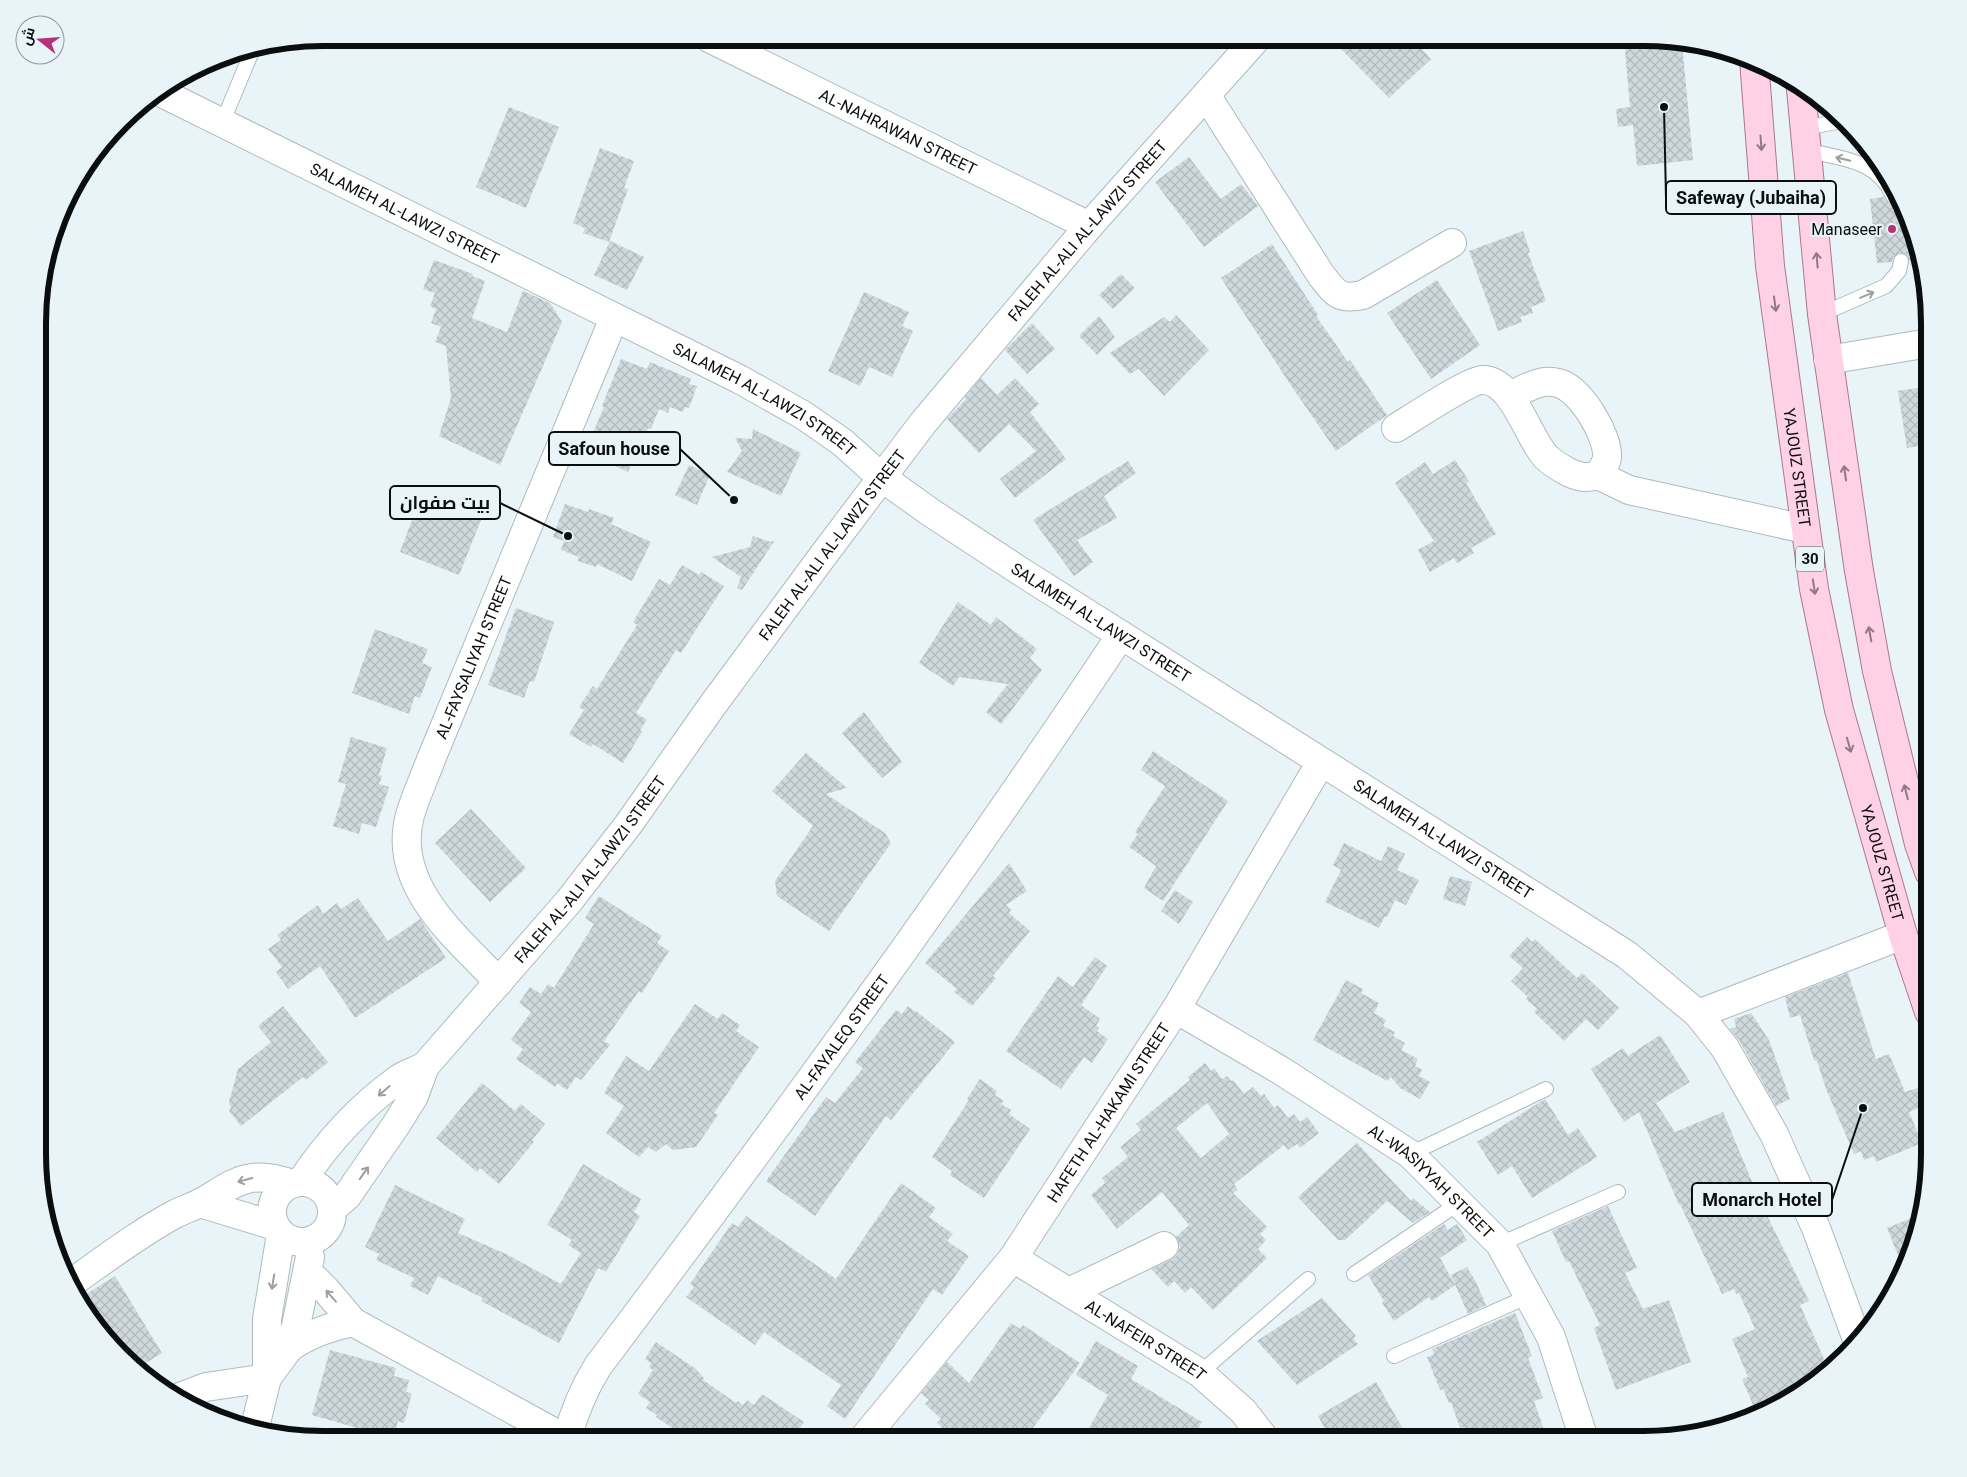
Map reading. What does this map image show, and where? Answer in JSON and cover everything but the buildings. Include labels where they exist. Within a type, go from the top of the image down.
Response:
[{"type":"main road","name":"YAJOUZ STREET","points":[[1755,69],[1770,266],[1814,589],[1839,710],[1903,935],[1921,988]]},
{"type":"main road","points":[[1802,96],[1822,314],[1859,571],[1877,671],[1921,850]]},
{"type":"street","name":"AL-NAHRAWAN STREET","points":[[725,46],[1089,226]]},
{"type":"street","name":"FALEH AL-ALI AL-LAWZI STREET","points":[[332,1209],[347,1196],[396,1125],[414,1096],[425,1066],[569,901],[628,825],[712,706],[881,477],[1089,226],[1250,46]]},
{"type":"street","name":"SALAMEH AL-LAWZI STREET","points":[[166,95],[739,379],[803,415],[842,442],[881,477],[1008,563],[1627,955],[1698,1014],[1725,1048],[1774,1134],[1816,1228],[1855,1333]]},
{"type":"street","points":[[1206,95],[1321,275],[1336,294],[1348,298],[1363,295],[1452,243]]},
{"type":"street","name":"AL-FAYSALIYAH STREET","points":[[498,982],[434,914],[423,896],[410,867],[407,839],[410,816],[432,758],[614,318]]},
{"type":"street","points":[[1828,360],[1921,344]]},
{"type":"street","points":[[1396,428],[1467,385],[1482,380],[1494,382],[1510,396],[1547,458],[1572,474],[1583,477],[1598,475],[1630,490],[1805,529]]},
{"type":"street","points":[[1510,396],[1546,381],[1559,383],[1571,389],[1583,402],[1596,423],[1604,442],[1607,458],[1604,467],[1598,475]]},
{"type":"street","name":"AL-FAYALEQ STREET","points":[[568,1431],[577,1403],[598,1366],[734,1185],[867,1002],[1058,731],[1121,635]]},
{"type":"street","name":"HAFETH AL-HAKAMI STREET","points":[[869,1431],[1013,1258],[1176,1009],[1321,762]]},
{"type":"street","points":[[1698,1014],[1903,935]]},
{"type":"street","name":"AL-WASIYYAH STREET","points":[[1176,1009],[1280,1070],[1410,1154],[1500,1244],[1551,1337],[1581,1431]]},
{"type":"street","name":"FALEH AL-ALI AL-LAWZI STREET","points":[[297,1183],[319,1155],[365,1108],[398,1079],[425,1066]]},
{"type":"street","points":[[77,1279],[146,1231],[230,1185],[247,1178],[272,1178],[310,1184],[321,1189],[328,1198],[332,1209],[331,1220],[326,1230],[318,1238],[298,1242],[278,1230],[200,1203]]},
{"type":"street","points":[[256,1422],[267,1378],[267,1319],[278,1230],[272,1216],[273,1205],[278,1195],[297,1183]]},
{"type":"street","points":[[289,1348],[308,1272],[312,1240]]},
{"type":"street","points":[[1069,1292],[1164,1246]]},
{"type":"street","name":"AL-NAFEIR STREET","points":[[1013,1258],[1200,1373],[1243,1411],[1259,1431]]},
{"type":"street","points":[[308,1272],[353,1322],[551,1431]]},
{"type":"street","points":[[186,1395],[206,1387],[267,1378],[289,1348],[304,1337],[353,1322]]},
{"type":"lane","points":[[222,121],[250,56]]},
{"type":"lane","points":[[1805,139],[1836,124]]},
{"type":"lane","points":[[1805,139],[1875,171]]},
{"type":"lane","points":[[1822,314],[1886,286],[1899,271],[1901,261]]},
{"type":"lane","points":[[1410,1154],[1546,1089]]},
{"type":"lane","points":[[1500,1244],[1618,1192]]},
{"type":"lane","points":[[1354,1274],[1459,1203]]},
{"type":"lane","points":[[1200,1373],[1308,1279]]},
{"type":"lane","points":[[1394,1356],[1529,1296]]},
{"type":"place","name":"Safeway (Jubaiha)","points":[[1664,107]]},
{"type":"place","name":"Manaseer","points":[[1892,229]]},
{"type":"place","name":"Safoun house","points":[[734,500]]},
{"type":"place","name":"بيت صفوان","points":[[568,536]]},
{"type":"place","name":"Monarch Hotel","points":[[1863,1108]]}]
